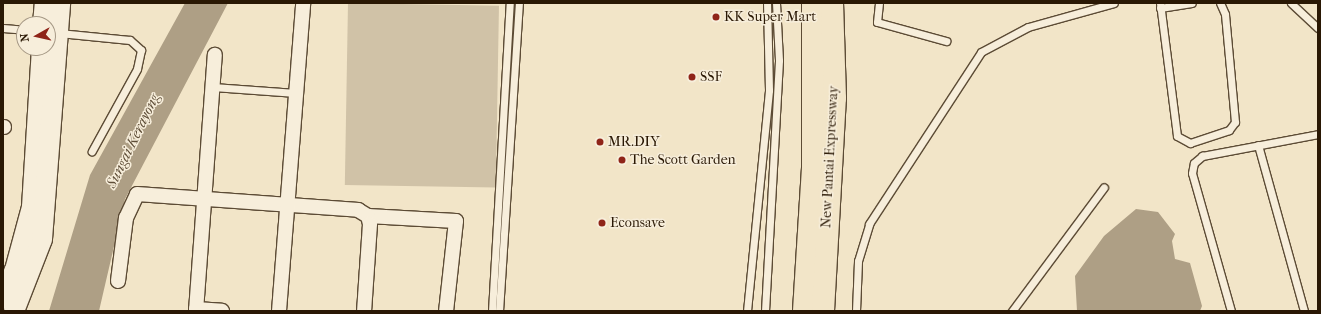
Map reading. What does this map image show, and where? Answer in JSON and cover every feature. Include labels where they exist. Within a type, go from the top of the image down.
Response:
[{"type":"highway","name":"New Pantai Expressway","points":[[804,311],[812,166],[813,3]]},
{"type":"highway","name":"New Pantai Expressway","points":[[823,311],[835,98],[832,3]]},
{"type":"street","points":[[45,3],[47,16]]},
{"type":"street","points":[[55,16],[60,3]]},
{"type":"street","points":[[279,311],[303,3]]},
{"type":"street","points":[[215,55],[196,310],[222,311]]},
{"type":"street","points":[[14,311],[22,274],[32,207],[41,56]]},
{"type":"street","points":[[3,299],[22,274],[42,239],[47,200],[50,56]]},
{"type":"street","points":[[118,281],[126,218],[137,194],[358,210],[368,216],[456,221],[446,311]]},
{"type":"street","points":[[364,311],[368,216]]},
{"type":"lane","points":[[492,311],[510,3]]},
{"type":"lane","points":[[499,311],[519,3]]},
{"type":"lane","points":[[747,311],[769,90],[767,3]]},
{"type":"lane","points":[[765,311],[779,60],[776,3]]},
{"type":"lane","points":[[879,3],[877,22],[946,41]]},
{"type":"lane","points":[[856,311],[858,261],[869,224],[981,52],[1028,27],[1114,3]]},
{"type":"lane","points":[[1192,3],[1160,5],[1177,136],[1190,143],[1229,130],[1235,122],[1225,14],[1220,3]]},
{"type":"lane","points":[[1291,3],[1318,28]]},
{"type":"lane","points":[[3,28],[16,29]]},
{"type":"lane","points":[[56,31],[130,40],[141,50],[137,69],[92,150]]},
{"type":"lane","points":[[213,87],[296,93]]},
{"type":"lane","points":[[1231,311],[1192,168],[1202,156],[1318,134]]},
{"type":"lane","points":[[1258,145],[1304,311]]},
{"type":"lane","points":[[1012,311],[1104,188]]},
{"type":"shaded area","points":[[348,3],[499,6],[496,188],[345,185]]},
{"type":"water","name":"Sungai Kerayong","points":[[185,3],[228,3],[125,199],[99,311],[49,311],[90,175]]},
{"type":"water","points":[[1136,209],[1158,212],[1175,234],[1172,241],[1175,259],[1190,263],[1202,306],[1200,311],[1077,311],[1075,276],[1104,236]]},
{"type":"place","name":"KK Super Mart","points":[[716,17]]},
{"type":"place","name":"SSF","points":[[692,77]]},
{"type":"place","name":"MR.DIY","points":[[600,142]]},
{"type":"place","name":"The Scott Garden","points":[[622,160]]},
{"type":"place","name":"Econsave","points":[[602,223]]}]
